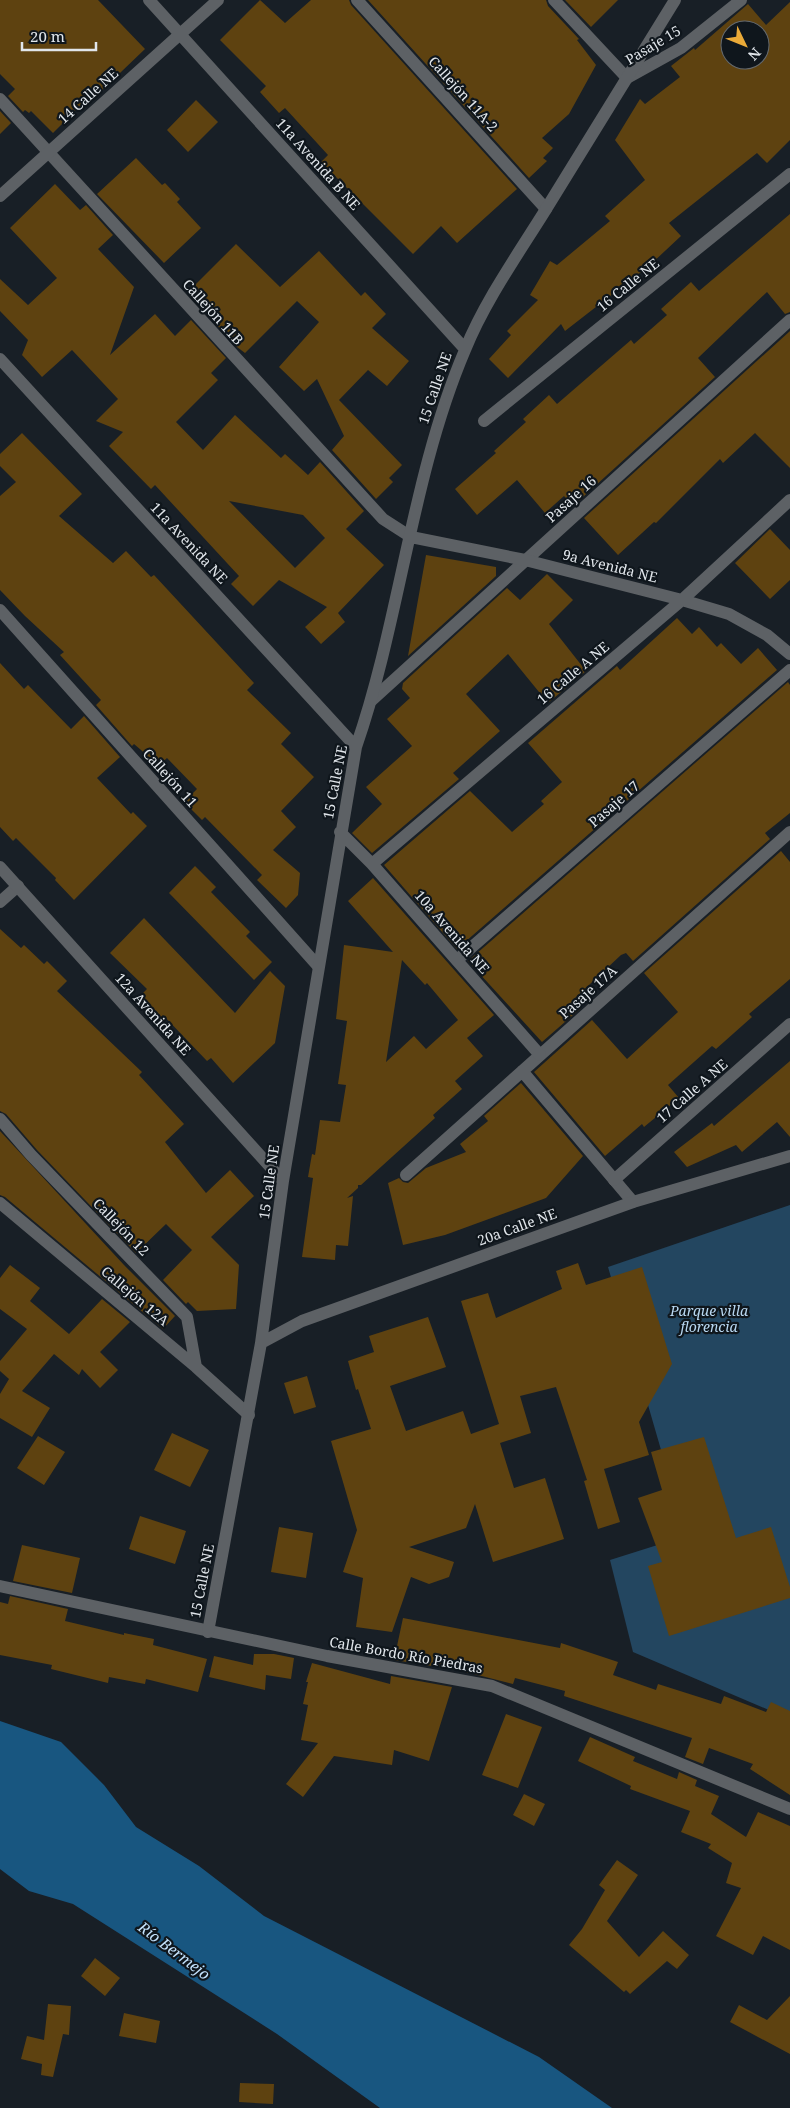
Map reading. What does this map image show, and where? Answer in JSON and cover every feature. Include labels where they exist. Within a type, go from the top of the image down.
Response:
[{"type":"street","name":"11a Avenida B NE","points":[[149,0],[465,349]]},
{"type":"street","name":"14 Calle NE","points":[[0,196],[218,0]]},
{"type":"street","name":"Callejón 11A-2","points":[[357,0],[546,209]]},
{"type":"street","points":[[554,0],[627,78]]},
{"type":"street","name":"15 Calle NE","points":[[208,1632],[249,1415],[318,966],[356,746],[372,700],[411,537],[427,456],[465,349],[502,281],[675,0]]},
{"type":"street","name":"Pasaje 15","points":[[627,78],[681,48],[741,0]]},
{"type":"street","name":"Callejón 11B","points":[[0,99],[382,519],[411,537]]},
{"type":"street","name":"16 Calle NE","points":[[484,421],[790,174]]},
{"type":"street","name":"Pasaje 16","points":[[372,700],[790,320]]},
{"type":"street","name":"11a Avenida NE","points":[[0,359],[356,746]]},
{"type":"street","name":"16 Calle A NE","points":[[372,864],[682,600],[790,500]]},
{"type":"street","name":"9a Avenida NE","points":[[411,537],[525,560],[682,600],[729,614],[767,635],[790,654]]},
{"type":"street","name":"Callejón 11","points":[[0,610],[318,966]]},
{"type":"street","name":"Pasaje 17","points":[[457,960],[790,670]]},
{"type":"street","name":"10a Avenida NE","points":[[340,832],[372,864],[540,1054]]},
{"type":"street","name":"Pasaje 17A","points":[[406,1175],[790,832]]},
{"type":"street","name":"12a Avenida NE","points":[[0,867],[284,1181]]},
{"type":"street","points":[[0,902],[18,886]]},
{"type":"street","name":"17 Calle A NE","points":[[614,1180],[790,1024]]},
{"type":"street","points":[[522,1071],[633,1202]]},
{"type":"street","name":"Callejón 12","points":[[0,1119],[31,1155],[187,1317],[196,1367]]},
{"type":"street","name":"20a Calle NE","points":[[261,1343],[302,1321],[633,1202],[790,1156]]},
{"type":"street","name":"Callejón 12A","points":[[0,1203],[196,1367],[249,1415]]},
{"type":"street","name":"Calle Bordo Río Piedras","points":[[0,1586],[208,1632],[492,1686],[790,1809]]},
{"type":"green space","name":"Parque villa florencia","points":[[790,1205],[790,1719],[633,1652],[610,1560],[686,1536],[608,1267]]},
{"type":"water","name":"Río Bermejo","points":[[0,1721],[61,1742],[104,1785],[136,1827],[199,1866],[264,1916],[539,2057],[612,2108],[380,2108],[277,2034],[73,1904],[29,1891],[0,1869]]},
{"type":"building","points":[[0,0],[98,0],[145,49],[97,95],[94,92],[53,133],[31,111],[29,113],[25,110],[23,112],[8,96],[15,89],[0,74]]},
{"type":"building","points":[[260,0],[285,23],[311,0],[349,0],[351,5],[517,189],[457,243],[441,226],[413,254],[321,162],[328,155],[285,108],[279,113],[260,92],[266,86],[220,40]]},
{"type":"building","points":[[368,0],[546,0],[548,6],[579,39],[577,40],[596,65],[569,114],[542,138],[553,148],[543,158],[547,161],[529,178]]},
{"type":"building","points":[[565,0],[618,0],[591,27]]},
{"type":"building","points":[[790,2],[790,140],[767,163],[757,153],[669,223],[681,236],[650,265],[565,331],[561,324],[508,378],[489,359],[511,335],[507,331],[538,300],[530,295],[550,261],[557,265],[610,221],[605,216],[645,180],[615,140],[640,99],[645,104],[680,77],[671,66],[694,48],[695,50],[720,28],[720,70],[770,70],[770,21]]},
{"type":"building","points":[[748,4],[762,20],[730,20]]},
{"type":"building","points":[[196,100],[218,122],[188,152],[167,130]]},
{"type":"building","points":[[0,111],[11,123],[0,134]]},
{"type":"building","points":[[136,158],[162,185],[165,183],[180,199],[177,202],[201,228],[164,263],[97,194]]},
{"type":"building","points":[[55,184],[80,210],[86,205],[113,235],[98,249],[134,287],[110,355],[155,314],[175,336],[191,320],[226,358],[211,373],[218,380],[176,422],[203,450],[235,415],[281,458],[285,454],[308,475],[320,462],[364,511],[346,529],[384,565],[338,613],[345,622],[321,644],[305,627],[327,607],[279,580],[253,606],[231,584],[239,576],[155,485],[151,489],[109,446],[123,432],[96,421],[118,399],[72,350],[42,377],[22,355],[28,340],[0,311],[0,279],[28,305],[57,278],[10,228]],"holes":[[[229,501],[303,515],[325,538],[295,568]]]},
{"type":"building","points":[[790,214],[790,312],[785,314],[767,292],[698,358],[715,377],[573,506],[564,496],[545,513],[517,480],[477,515],[455,489],[496,453],[494,451],[526,422],[523,419],[549,395],[557,404],[631,340],[634,344],[667,315],[661,309],[691,282],[699,291]]},
{"type":"building","points":[[236,244],[280,287],[319,251],[361,296],[365,292],[386,314],[372,328],[409,361],[387,386],[368,370],[339,400],[402,465],[389,478],[393,482],[376,499],[332,450],[344,436],[317,379],[304,391],[279,367],[319,322],[297,301],[245,353],[237,347],[202,309],[207,303],[192,288]]},
{"type":"building","points":[[790,331],[790,468],[755,433],[723,463],[720,459],[656,523],[654,522],[618,555],[584,518]]},
{"type":"building","points":[[22,433],[82,494],[59,516],[113,563],[126,551],[151,577],[154,575],[254,683],[247,690],[291,733],[281,744],[314,777],[281,811],[296,827],[273,850],[300,873],[298,895],[286,908],[257,880],[262,875],[205,817],[202,820],[184,802],[197,789],[167,758],[158,766],[134,744],[132,746],[96,705],[101,700],[60,655],[64,652],[0,590],[0,496],[16,482],[0,466],[0,454]]},
{"type":"building","points":[[770,529],[790,550],[790,580],[770,599],[735,563]]},
{"type":"building","points":[[426,555],[496,567],[496,576],[408,656]]},
{"type":"building","points":[[547,574],[573,600],[549,624],[586,671],[548,703],[508,654],[466,694],[500,731],[453,773],[459,779],[372,853],[352,833],[382,804],[366,787],[412,746],[387,719],[410,698],[402,689],[403,683],[507,588],[520,600]]},
{"type":"building","points":[[677,618],[692,634],[699,627],[717,647],[721,643],[741,664],[758,648],[777,670],[457,949],[384,865],[470,791],[512,832],[544,804],[541,801],[562,782],[528,743],[617,666],[620,670]]},
{"type":"building","points":[[0,663],[24,689],[28,685],[71,729],[84,716],[120,757],[97,778],[131,814],[133,812],[147,826],[74,900],[55,880],[56,878],[16,838],[13,841],[0,827]]},
{"type":"building","points":[[788,682],[790,685],[790,813],[765,833],[770,839],[633,961],[626,953],[621,955],[574,999],[581,1008],[542,1042],[468,961]]},
{"type":"building","points":[[781,851],[790,862],[790,979],[749,1014],[752,1017],[716,1049],[712,1046],[668,1085],[679,1098],[644,1127],[642,1124],[605,1156],[534,1072],[592,1020],[627,1059],[678,1012],[644,973]]},
{"type":"building","points":[[195,866],[216,887],[211,892],[250,932],[246,936],[272,962],[254,980],[169,893]]},
{"type":"building","points":[[373,878],[494,1015],[467,1038],[483,1056],[455,1081],[462,1089],[433,1115],[435,1118],[361,1185],[358,1185],[358,1188],[347,1198],[353,1196],[348,1246],[336,1245],[335,1260],[302,1257],[313,1178],[308,1177],[312,1154],[315,1155],[320,1120],[340,1122],[346,1085],[338,1084],[347,1021],[336,1019],[344,945],[393,952],[348,901]],"holes":[[[402,960],[425,985],[427,983],[458,1020],[426,1049],[414,1036],[386,1062]]]},
{"type":"building","points":[[144,918],[235,1013],[270,971],[285,986],[275,1043],[233,1083],[211,1058],[207,1061],[163,1015],[155,1022],[135,1001],[147,989],[110,953]]},
{"type":"building","points":[[0,929],[21,948],[24,945],[44,964],[47,961],[67,981],[57,991],[142,1072],[139,1075],[184,1124],[165,1142],[206,1193],[230,1170],[254,1196],[211,1237],[239,1265],[236,1309],[197,1311],[188,1302],[186,1304],[163,1280],[192,1250],[166,1224],[136,1253],[37,1150],[6,1114],[0,1111]]},
{"type":"building","points":[[790,1061],[790,1137],[777,1122],[742,1152],[736,1145],[687,1167],[674,1152],[712,1123],[714,1126]]},
{"type":"building","points":[[521,1083],[583,1156],[546,1198],[445,1235],[403,1245],[388,1183],[399,1178],[403,1182],[408,1183],[426,1168],[466,1152],[460,1144],[488,1121],[484,1116]]},
{"type":"building","points":[[0,1131],[124,1265],[175,1316],[163,1329],[5,1197],[0,1195]]},
{"type":"building","points":[[578,1263],[586,1285],[642,1267],[672,1364],[639,1422],[649,1455],[604,1469],[620,1522],[598,1529],[584,1481],[587,1480],[556,1387],[520,1396],[531,1433],[500,1443],[514,1488],[545,1478],[564,1539],[493,1562],[475,1504],[466,1528],[409,1547],[454,1562],[449,1577],[429,1584],[411,1577],[392,1632],[356,1627],[363,1578],[343,1572],[357,1530],[331,1441],[371,1429],[358,1389],[356,1390],[348,1361],[374,1352],[369,1336],[428,1317],[446,1367],[390,1386],[406,1431],[463,1411],[471,1434],[499,1424],[461,1301],[488,1293],[496,1318],[562,1289],[556,1271]]},
{"type":"building","points":[[10,1265],[40,1288],[30,1301],[69,1334],[102,1299],[130,1322],[100,1352],[118,1370],[100,1388],[82,1369],[79,1375],[54,1354],[22,1391],[50,1408],[32,1437],[0,1418],[0,1394],[9,1379],[0,1371],[0,1361],[27,1329],[0,1309],[0,1278]]},
{"type":"building","points":[[307,1376],[316,1407],[294,1414],[284,1383]]},
{"type":"building","points":[[172,1433],[209,1450],[190,1487],[154,1470]]},
{"type":"building","points":[[38,1436],[65,1452],[44,1485],[17,1468]]},
{"type":"building","points":[[704,1437],[736,1538],[771,1527],[790,1587],[790,1598],[669,1636],[648,1566],[662,1562],[638,1498],[662,1490],[651,1452]]},
{"type":"building","points":[[140,1516],[186,1531],[175,1564],[129,1549]]},
{"type":"building","points":[[279,1527],[313,1533],[306,1578],[271,1572]]},
{"type":"building","points":[[22,1545],[80,1558],[72,1593],[13,1581]]},
{"type":"building","points":[[10,1596],[68,1609],[65,1621],[124,1635],[124,1633],[154,1639],[153,1645],[207,1659],[198,1692],[146,1679],[145,1684],[109,1677],[108,1683],[51,1669],[52,1665],[0,1655],[0,1602],[8,1604]]},
{"type":"building","points":[[403,1618],[560,1648],[561,1643],[618,1662],[613,1675],[656,1690],[658,1684],[721,1704],[724,1696],[766,1712],[771,1702],[790,1711],[790,1795],[750,1769],[753,1764],[709,1748],[703,1764],[685,1757],[692,1738],[564,1696],[565,1691],[515,1678],[513,1684],[458,1670],[394,1660]]},
{"type":"building","points":[[254,1654],[274,1654],[294,1658],[291,1679],[266,1675],[265,1690],[209,1677],[214,1656],[253,1665]]},
{"type":"building","points":[[312,1663],[390,1684],[391,1676],[452,1687],[429,1761],[394,1750],[392,1765],[334,1756],[303,1797],[286,1784],[318,1743],[301,1740],[308,1705],[303,1704],[308,1682],[306,1682]]},
{"type":"building","points":[[506,1714],[542,1727],[518,1788],[482,1775]]},
{"type":"building","points":[[590,1737],[635,1757],[633,1761],[677,1779],[679,1772],[697,1780],[695,1786],[719,1796],[711,1814],[746,1837],[758,1812],[790,1826],[790,1950],[763,1936],[753,1955],[716,1936],[741,1888],[726,1883],[732,1863],[708,1848],[711,1844],[681,1832],[690,1811],[630,1789],[631,1786],[578,1761]]},
{"type":"building","points":[[524,1794],[545,1804],[534,1826],[513,1815]]},
{"type":"building","points":[[617,1860],[638,1875],[607,1921],[639,1957],[663,1931],[689,1955],[677,1969],[667,1961],[630,1994],[626,1990],[624,1992],[569,1945],[582,1929],[605,1890],[599,1885]]},
{"type":"building","points":[[95,1958],[120,1978],[105,1996],[81,1976]]},
{"type":"building","points":[[790,1996],[790,2054],[730,2022],[739,2005],[767,2020]]},
{"type":"building","points":[[48,2004],[71,2006],[69,2035],[63,2034],[53,2077],[41,2075],[42,2064],[21,2059],[27,2036],[44,2040]]},
{"type":"building","points":[[124,2013],[160,2021],[156,2043],[119,2036]]},
{"type":"building","points":[[240,2083],[274,2084],[273,2104],[239,2102]]}]
